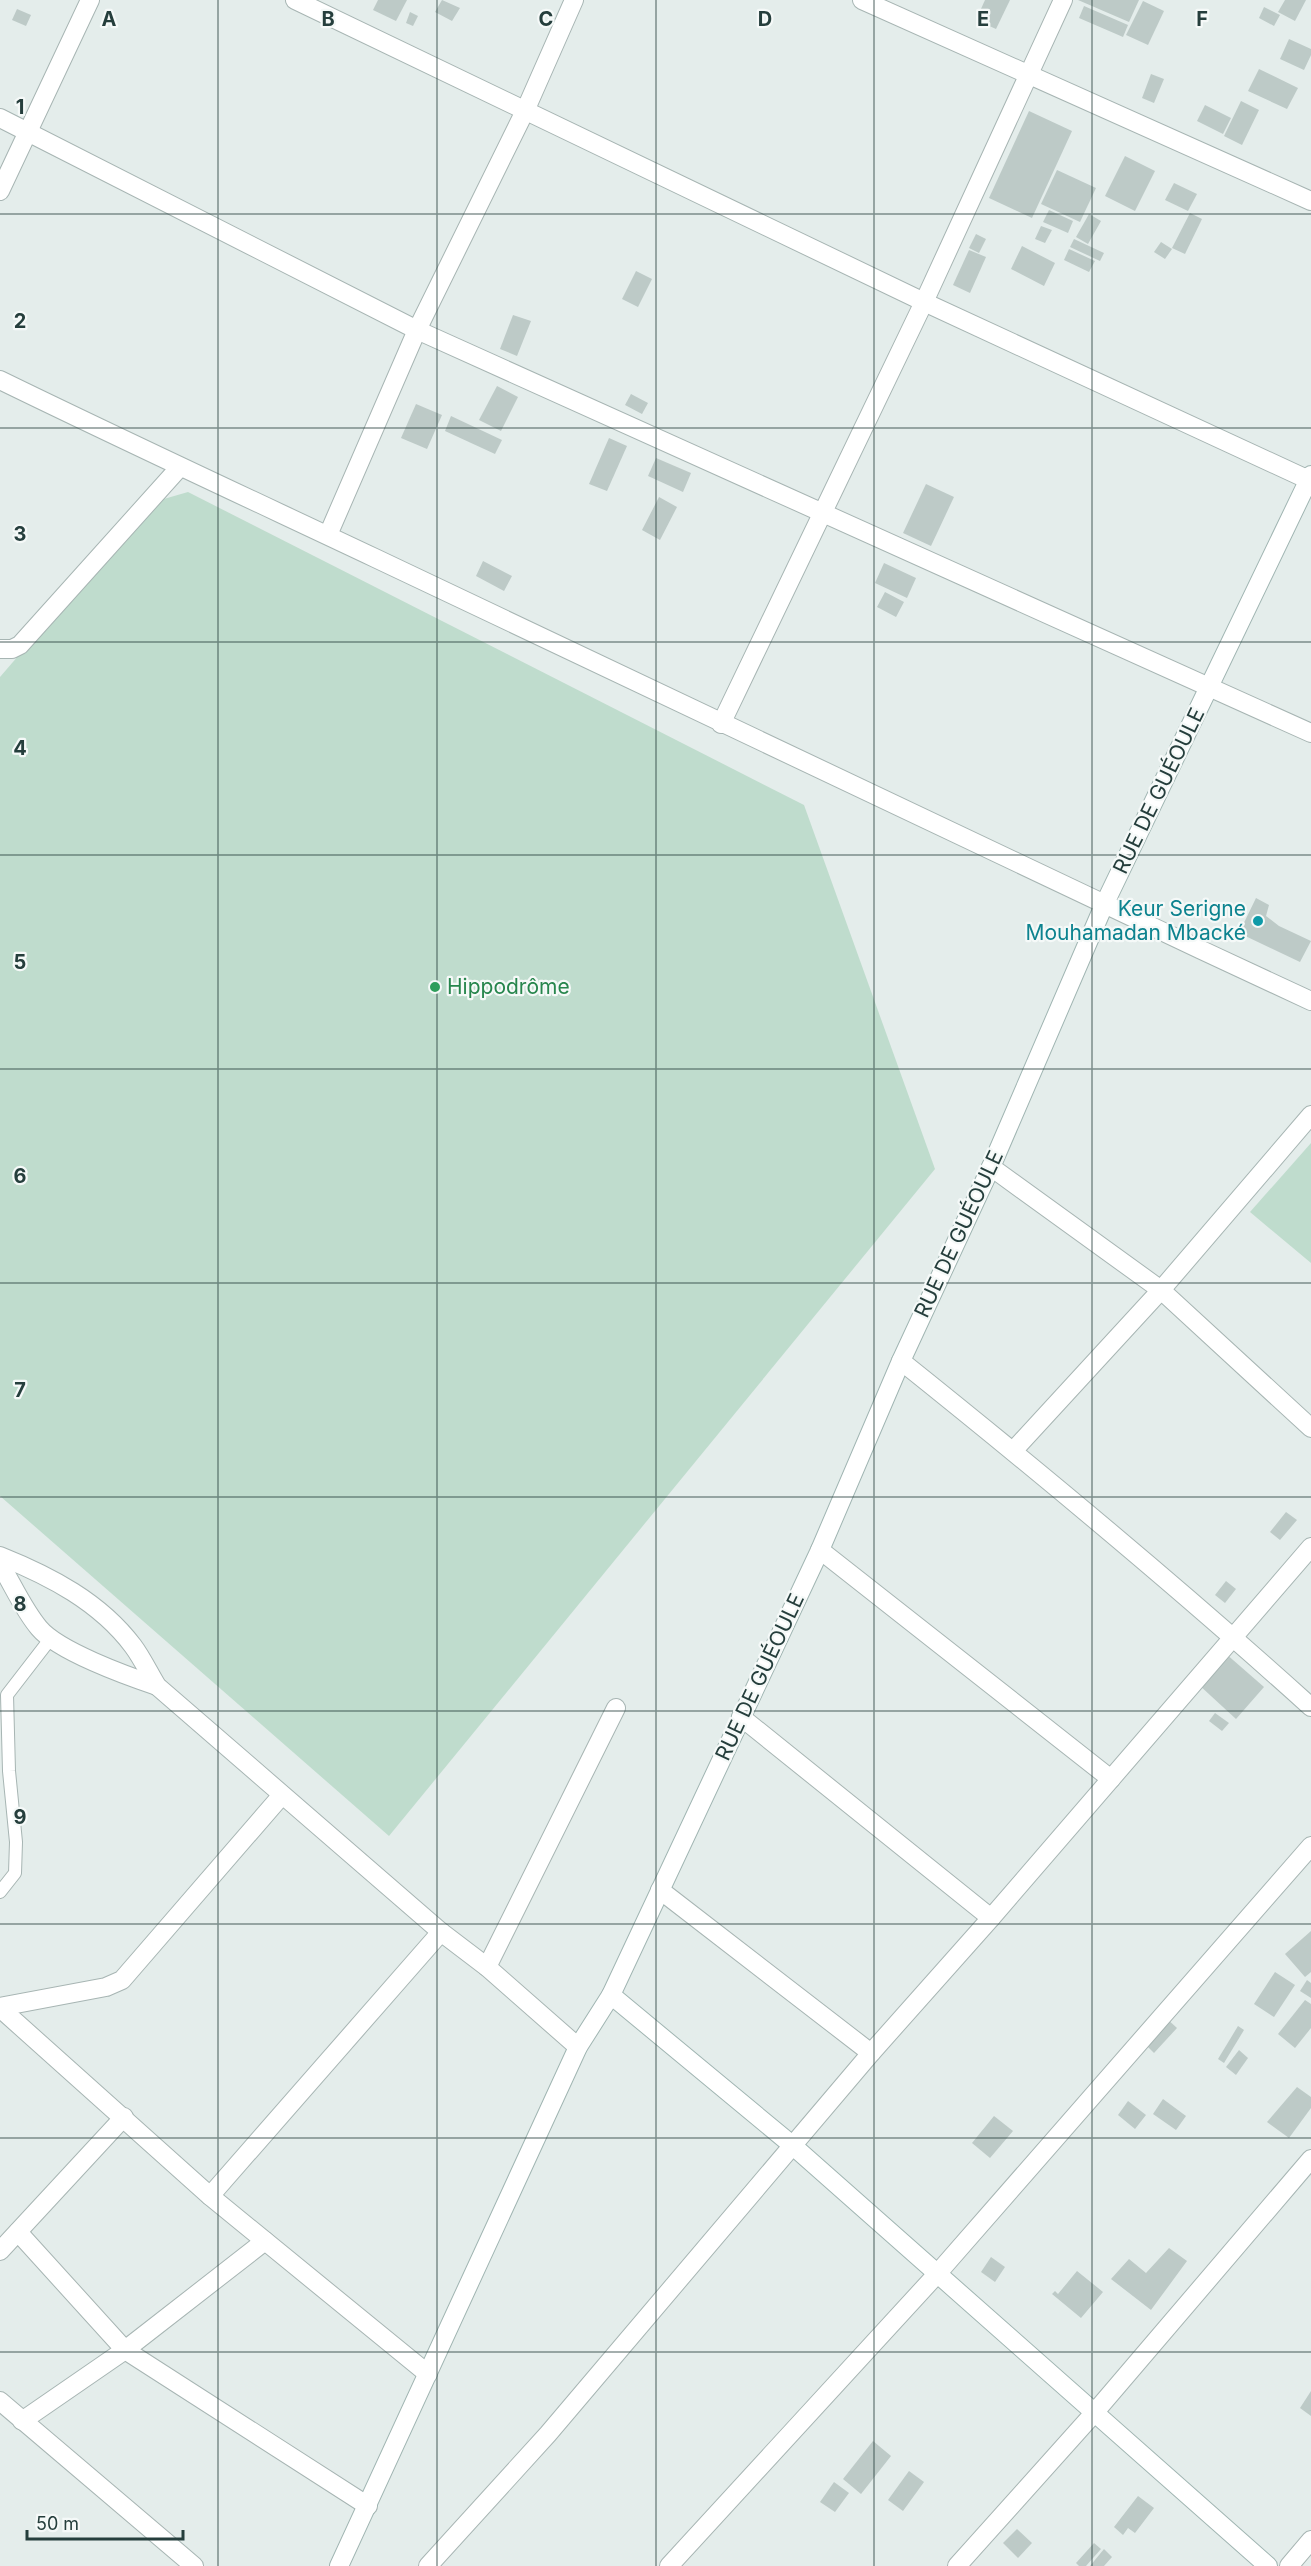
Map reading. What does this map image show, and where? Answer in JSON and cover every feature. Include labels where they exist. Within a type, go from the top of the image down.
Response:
[{"type":"street","points":[[0,191],[90,0]]},
{"type":"street","points":[[295,0],[924,302],[1310,478]]},
{"type":"street","points":[[328,536],[417,330],[525,111],[574,0]]},
{"type":"street","points":[[862,0],[1311,201]]},
{"type":"street","points":[[721,724],[924,302],[1063,0]]},
{"type":"street","points":[[0,118],[417,330],[1209,689],[1311,733]]},
{"type":"street","points":[[0,380],[179,468],[328,536],[1104,905],[1311,1000]]},
{"type":"street","points":[[0,649],[12,649],[21,645],[179,468]]},
{"type":"street","name":"RUE DE GUÉOULE","points":[[339,2566],[578,2047],[611,1995],[820,1550],[901,1361],[991,1167],[1104,905],[1310,478]]},
{"type":"street","points":[[1013,1451],[1161,1290],[1311,1115]]},
{"type":"street","points":[[991,1167],[1161,1290],[1311,1428]]},
{"type":"street","points":[[901,1361],[1013,1451],[1233,1637],[1311,1707]]},
{"type":"street","points":[[428,2566],[548,2434],[871,2053],[992,1918],[1311,1547]]},
{"type":"street","points":[[820,1550],[1111,1779]]},
{"type":"street","points":[[0,1556],[49,1578],[95,1607],[133,1646],[157,1686],[441,1932],[487,1967],[578,2047]]},
{"type":"street","points":[[0,1564],[40,1630],[99,1663],[157,1686]]},
{"type":"street","points":[[487,1967],[616,1708]]},
{"type":"street","points":[[741,1717],[992,1918]]},
{"type":"street","points":[[0,2007],[106,1987],[122,1980],[282,1795]]},
{"type":"street","points":[[669,2566],[937,2274],[1311,1846]]},
{"type":"street","points":[[660,1890],[871,2053]]},
{"type":"street","points":[[210,2196],[441,1932]]},
{"type":"street","points":[[611,1995],[792,2145],[1268,2566]]},
{"type":"street","points":[[0,2007],[210,2196],[428,2374]]},
{"type":"street","points":[[0,2251],[123,2117]]},
{"type":"street","points":[[957,2566],[1095,2412],[1311,2159]]},
{"type":"street","points":[[18,2232],[125,2350],[368,2506]]},
{"type":"street","points":[[22,2421],[125,2350],[264,2241]]},
{"type":"street","points":[[0,2401],[194,2566]]},
{"type":"street","points":[[1289,2566],[1311,2540]]},
{"type":"lane","points":[[0,1892],[15,1873],[16,1842],[3,1692],[51,1638]]},
{"type":"green space","name":"Hippodrôme","points":[[188,492],[804,805],[935,1169],[389,1836],[0,1496],[0,677],[150,503]]},
{"type":"green space","points":[[1311,1143],[1311,1263],[1250,1212]]},
{"type":"building","points":[[378,0],[407,0],[396,21],[373,10]]},
{"type":"building","points":[[442,0],[460,8],[452,21],[435,12]]},
{"type":"building","points":[[985,0],[1010,0],[996,29],[976,20]]},
{"type":"building","points":[[1078,0],[1139,0],[1129,22]]},
{"type":"building","points":[[1285,0],[1306,0],[1295,21],[1278,12]]},
{"type":"building","points":[[1143,1],[1164,11],[1148,45],[1126,35]]},
{"type":"building","points":[[1084,6],[1128,25],[1123,37],[1079,18]]},
{"type":"building","points":[[1264,7],[1280,15],[1274,26],[1259,18]]},
{"type":"building","points":[[17,9],[31,15],[26,26],[12,20]]},
{"type":"building","points":[[410,12],[418,16],[413,26],[406,23]]},
{"type":"building","points":[[1289,39],[1311,49],[1311,55],[1304,70],[1280,59]]},
{"type":"building","points":[[1259,69],[1298,88],[1287,109],[1248,91]]},
{"type":"building","points":[[1151,74],[1164,79],[1154,103],[1142,98]]},
{"type":"building","points":[[1241,101],[1259,110],[1242,145],[1224,136]]},
{"type":"building","points":[[1205,105],[1231,118],[1223,134],[1197,121]]},
{"type":"building","points":[[1029,111],[1072,131],[1032,218],[989,198]]},
{"type":"building","points":[[1125,156],[1155,171],[1135,211],[1105,196]]},
{"type":"building","points":[[1057,170],[1096,188],[1080,222],[1041,204]]},
{"type":"building","points":[[1174,183],[1197,194],[1188,211],[1165,200]]},
{"type":"building","points":[[1049,210],[1073,221],[1068,233],[1043,222]]},
{"type":"building","points":[[1190,213],[1202,219],[1185,254],[1172,248]]},
{"type":"building","points":[[1089,214],[1101,221],[1088,244],[1076,237]]},
{"type":"building","points":[[1041,226],[1052,230],[1045,243],[1035,239]]},
{"type":"building","points":[[976,234],[986,239],[979,253],[969,248]]},
{"type":"building","points":[[1074,239],[1104,253],[1100,261],[1070,247]]},
{"type":"building","points":[[1161,242],[1172,249],[1165,259],[1154,252]]},
{"type":"building","points":[[1022,246],[1055,263],[1044,286],[1011,269]]},
{"type":"building","points":[[1069,249],[1095,261],[1089,272],[1064,260]]},
{"type":"building","points":[[969,250],[986,257],[970,293],[953,285]]},
{"type":"building","points":[[636,271],[652,279],[638,307],[622,299]]},
{"type":"building","points":[[513,315],[531,321],[517,356],[500,349]]},
{"type":"building","points":[[497,386],[518,397],[501,431],[479,420]]},
{"type":"building","points":[[631,394],[648,403],[642,414],[625,405]]},
{"type":"building","points":[[416,404],[442,415],[427,449],[401,438]]},
{"type":"building","points":[[451,416],[502,440],[495,454],[445,431]]},
{"type":"building","points":[[609,438],[627,446],[607,491],[589,484]]},
{"type":"building","points":[[656,458],[691,473],[683,492],[648,476]]},
{"type":"building","points":[[926,484],[954,497],[931,546],[903,533]]},
{"type":"building","points":[[659,497],[677,507],[660,540],[642,530]]},
{"type":"building","points":[[483,561],[512,576],[504,591],[476,576]]},
{"type":"building","points":[[884,563],[916,578],[907,598],[875,583]]},
{"type":"building","points":[[885,592],[904,602],[896,617],[877,607]]},
{"type":"building","points":[[1256,898],[1269,905],[1266,916],[1279,926],[1311,941],[1300,962],[1239,933]]},
{"type":"building","points":[[1286,1512],[1297,1520],[1280,1540],[1270,1532]]},
{"type":"building","points":[[1226,1581],[1236,1589],[1225,1603],[1215,1595]]},
{"type":"building","points":[[1225,1653],[1264,1687],[1236,1719],[1198,1684]]},
{"type":"building","points":[[1215,1713],[1229,1723],[1222,1731],[1209,1721]]},
{"type":"building","points":[[1311,1931],[1311,1972],[1305,1977],[1285,1954]]},
{"type":"building","points":[[1275,1972],[1295,1985],[1274,2017],[1254,2004]]},
{"type":"building","points":[[1307,1980],[1311,1983],[1311,1998],[1300,1991]]},
{"type":"building","points":[[1305,2000],[1311,2004],[1311,2028],[1295,2048],[1278,2034]]},
{"type":"building","points":[[1166,2018],[1177,2028],[1154,2053],[1144,2043]]},
{"type":"building","points":[[1238,2026],[1244,2030],[1224,2063],[1218,2059]]},
{"type":"building","points":[[1239,2050],[1248,2058],[1236,2075],[1226,2067]]},
{"type":"building","points":[[1297,2087],[1311,2097],[1311,2108],[1289,2138],[1267,2122]]},
{"type":"building","points":[[1163,2099],[1186,2116],[1176,2130],[1153,2114]]},
{"type":"building","points":[[1128,2101],[1146,2115],[1135,2129],[1118,2115]]},
{"type":"building","points":[[994,2116],[1013,2131],[990,2158],[972,2143]]},
{"type":"building","points":[[1169,2248],[1187,2261],[1151,2310],[1111,2279],[1129,2259],[1146,2273]]},
{"type":"building","points":[[991,2257],[1005,2267],[995,2282],[981,2272]]},
{"type":"building","points":[[1077,2271],[1103,2292],[1081,2318],[1052,2294],[1055,2291],[1058,2294]]},
{"type":"building","points":[[1311,2391],[1311,2416],[1300,2408]]},
{"type":"building","points":[[873,2441],[891,2456],[861,2494],[843,2479]]},
{"type":"building","points":[[909,2471],[924,2482],[903,2511],[888,2500]]},
{"type":"building","points":[[834,2482],[849,2493],[835,2512],[820,2502]]},
{"type":"building","points":[[1138,2496],[1154,2508],[1135,2533],[1128,2528],[1123,2535],[1114,2527]]},
{"type":"building","points":[[1017,2529],[1032,2543],[1018,2558],[1003,2543]]},
{"type":"building","points":[[1094,2543],[1101,2549],[1086,2566],[1079,2566],[1076,2563]]},
{"type":"building","points":[[1104,2549],[1112,2557],[1104,2566],[1090,2566]]},
{"type":"place","name":"Keur Serigne Mouhamadan Mbacké","points":[[1258,921]]},
{"type":"place","name":"Hippodrôme","points":[[435,987]]}]
